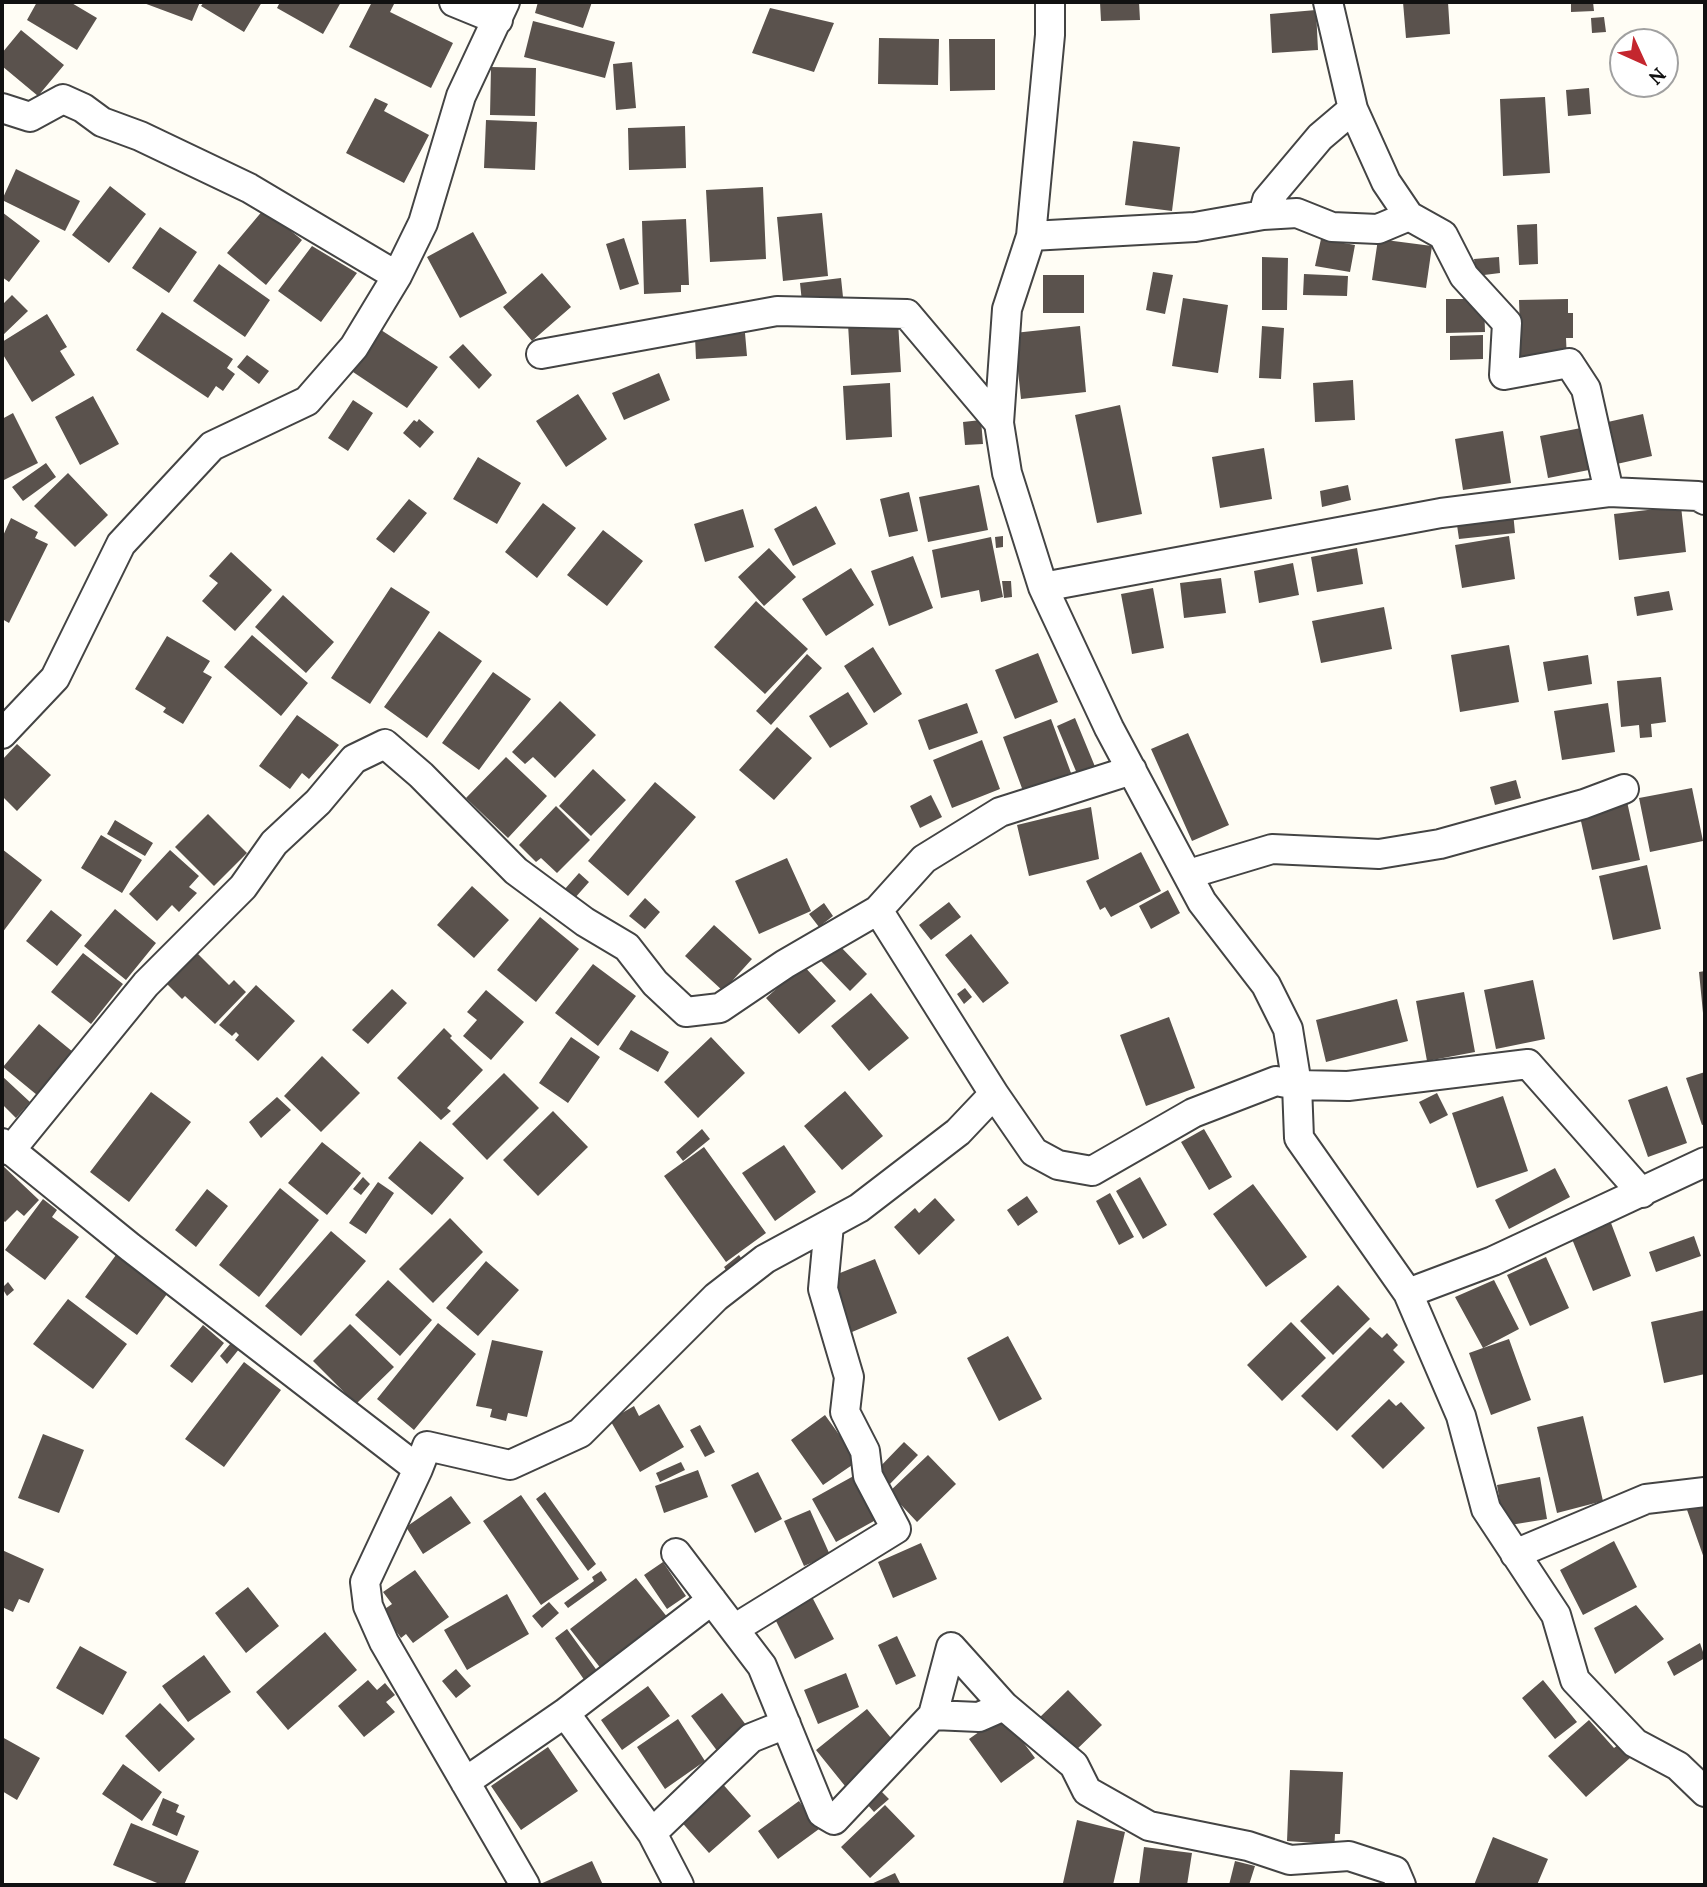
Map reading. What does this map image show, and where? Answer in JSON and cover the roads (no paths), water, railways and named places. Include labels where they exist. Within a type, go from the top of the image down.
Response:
[{"type":"street","points":[[2,734],[55,678],[121,544],[212,446],[307,401],[354,347],[397,276],[423,223],[461,96],[502,11],[454,2]]},
{"type":"street","points":[[1050,2],[1050,35],[1031,236],[1007,309],[999,424],[1007,473],[1043,587],[1109,728],[1202,902],[1266,985],[1288,1028],[1297,1085],[1298,1138],[1408,1293],[1461,1416],[1486,1509],[1556,1615],[1575,1680],[1635,1743],[1678,1766],[1705,1792]]},
{"type":"street","points":[[1328,2],[1353,108],[1386,182],[1409,216],[1443,235],[1464,276],[1507,323],[1504,375],[1569,363],[1586,389],[1609,492]]},
{"type":"street","points":[[2,108],[30,117],[63,99],[83,108],[102,122],[139,136],[249,188],[397,276]]},
{"type":"street","points":[[1263,215],[1267,200],[1320,137],[1353,108]]},
{"type":"street","points":[[1031,236],[1195,227],[1297,212],[1332,227],[1378,229],[1409,216]]},
{"type":"street","points":[[541,354],[777,312],[907,314],[999,424]]},
{"type":"street","points":[[1043,587],[1441,513],[1609,492],[1698,496],[1705,500]]},
{"type":"street","points":[[418,1469],[6,1147],[146,984],[243,887],[274,843],[318,802],[354,760],[385,744],[422,775],[516,871],[586,922],[627,947],[656,983],[686,1012],[720,1008],[796,957],[878,910],[924,859],[1000,812],[1132,770]]},
{"type":"street","points":[[1189,874],[1272,849],[1379,854],[1440,844],[1584,804],[1624,789]]},
{"type":"street","points":[[878,910],[994,1094],[1034,1152],[1058,1165],[1092,1171],[1193,1113],[1276,1081],[1297,1085],[1348,1086],[1528,1064],[1642,1193]]},
{"type":"street","points":[[525,1885],[384,1642],[368,1606],[365,1582],[427,1446],[510,1465],[580,1433],[716,1297],[765,1259],[859,1208],[958,1132],[994,1094]]},
{"type":"street","points":[[1408,1293],[1493,1261],[1705,1162]]},
{"type":"street","points":[[734,1629],[897,1529],[868,1476],[865,1451],[845,1412],[849,1377],[823,1289],[829,1225]]},
{"type":"street","points":[[1516,1554],[1646,1499],[1705,1492]]},
{"type":"street","points":[[676,1553],[762,1666],[822,1813],[834,1820],[933,1716],[951,1647],[1004,1706],[1074,1765],[1087,1791],[1149,1826],[1248,1846],[1290,1860],[1349,1856],[1395,1871],[1401,1885]]},
{"type":"street","points":[[465,1782],[565,1713],[712,1600]]},
{"type":"street","points":[[933,1716],[979,1717],[1004,1706]]},
{"type":"street","points":[[565,1713],[652,1833],[679,1885]]},
{"type":"street","points":[[652,1833],[751,1738],[786,1724]]}]
